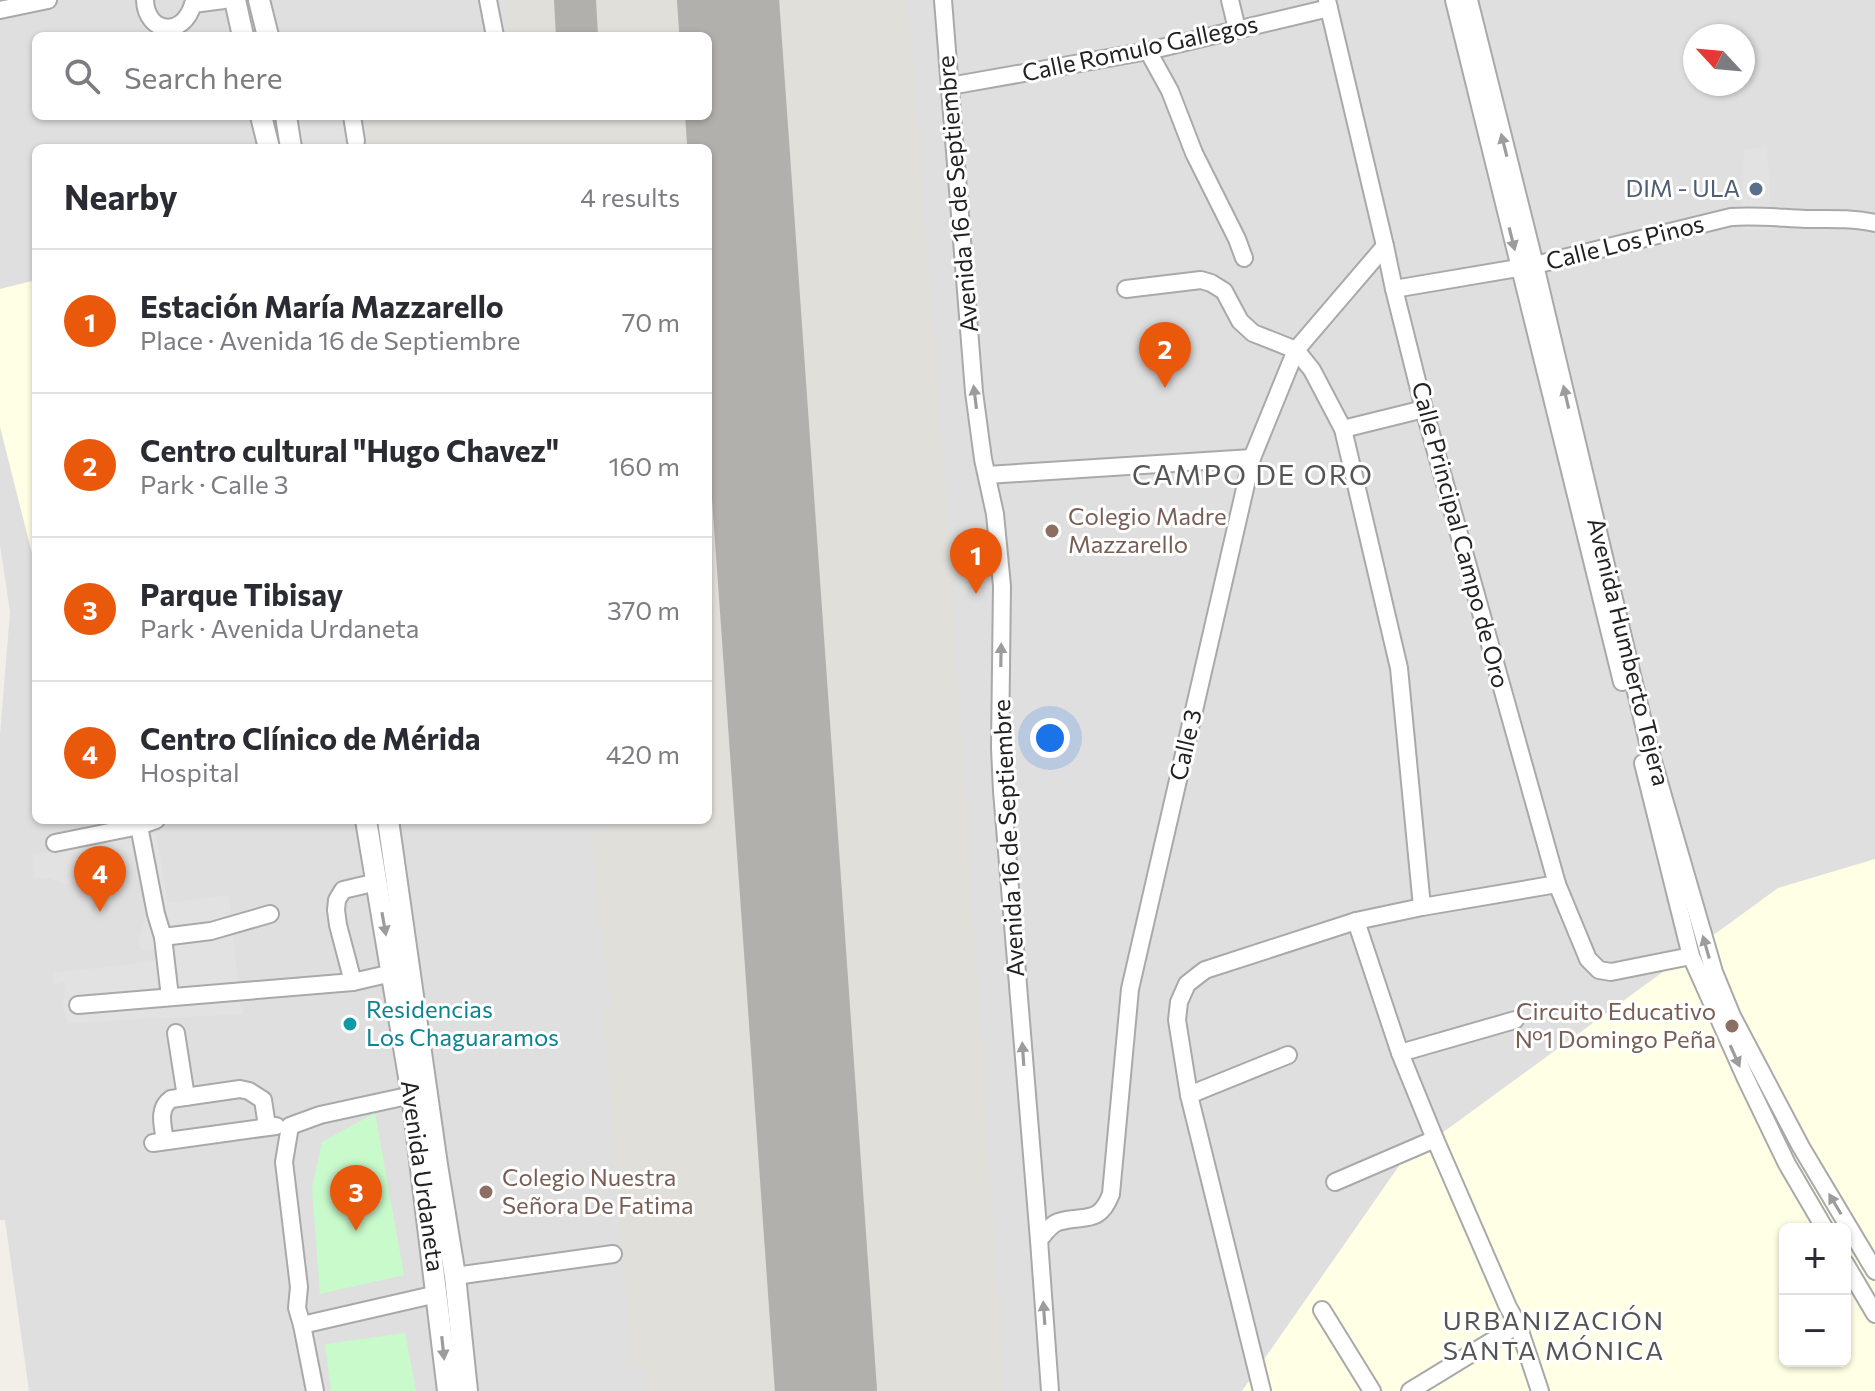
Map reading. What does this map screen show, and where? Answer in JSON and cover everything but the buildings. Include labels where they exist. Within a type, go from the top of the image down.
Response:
[{"type":"street","points":[[0,10],[48,0]]},
{"type":"street","points":[[145,0],[147,13],[163,27],[174,27],[185,22],[192,2],[224,0]]},
{"type":"street","points":[[235,0],[242,32]]},
{"type":"street","points":[[259,0],[267,32]]},
{"type":"street","points":[[488,0],[494,32]]},
{"type":"street","name":"Avenida 16 de Septiembre","points":[[943,0],[974,392],[983,459],[995,514],[1002,586],[1002,791],[1050,1391]]},
{"type":"street","points":[[1230,0],[1237,29]]},
{"type":"street","name":"Avenida Humberto Tejera","points":[[1454,0],[1527,267],[1650,751],[1714,972],[1732,1016],[1801,1147],[1875,1271]]},
{"type":"street","name":"Avenida Humberto Tejera","points":[[1469,0],[1527,267],[1691,956],[1773,1136],[1821,1223]]},
{"type":"street","name":"Calle Romulo Gallegos","points":[[950,86],[1148,51],[1328,4]]},
{"type":"street","name":"Calle Principal Campo de Oro","points":[[1328,4],[1424,409],[1557,884],[1588,959],[1599,970],[1611,972],[1691,956]]},
{"type":"street","points":[[1148,51],[1170,91],[1194,153],[1244,258]]},
{"type":"street","points":[[262,120],[268,144]]},
{"type":"street","points":[[287,120],[290,144]]},
{"type":"street","points":[[353,120],[356,141]]},
{"type":"street","name":"Calle Los Pinos","points":[[1394,289],[1527,267],[1731,217],[1858,219],[1875,223]]},
{"type":"street","name":"Calle 3","points":[[1039,1240],[1058,1222],[1102,1212],[1111,1194],[1130,989],[1252,458],[1296,350],[1385,246]]},
{"type":"street","points":[[1126,289],[1201,280],[1224,291],[1240,321],[1253,333],[1296,350],[1312,370],[1343,429],[1399,668],[1422,907]]},
{"type":"street","points":[[1343,429],[1424,409]]},
{"type":"street","points":[[987,475],[1252,458]]},
{"type":"street","points":[[55,843],[145,824]]},
{"type":"street","name":"Avenida Urdaneta","points":[[367,824],[412,1095],[448,1391]]},
{"type":"street","name":"Avenida Urdaneta","points":[[389,824],[455,1276],[467,1391]]},
{"type":"street","points":[[139,826],[163,937],[170,997]]},
{"type":"street","points":[[353,982],[338,925],[337,900],[343,890],[377,882]]},
{"type":"street","points":[[1262,1391],[1189,1095],[1177,1020],[1179,1002],[1187,984],[1205,970],[1356,921],[1557,884]]},
{"type":"street","points":[[163,937],[211,931],[270,914]]},
{"type":"street","points":[[1356,921],[1400,1053],[1518,1325],[1540,1391]]},
{"type":"street","points":[[78,1005],[353,982],[392,973]]},
{"type":"street","points":[[1400,1053],[1515,1020]]},
{"type":"street","points":[[176,1033],[186,1097]]},
{"type":"street","points":[[1189,1095],[1288,1055]]},
{"type":"street","points":[[267,1126],[263,1100],[249,1091],[240,1089],[171,1099],[162,1110],[159,1142],[267,1126],[290,1126],[320,1115],[412,1095]]},
{"type":"street","points":[[290,1126],[284,1162],[299,1287],[297,1308],[315,1391]]},
{"type":"street","points":[[1335,1182],[1435,1139]]},
{"type":"street","points":[[455,1276],[613,1254]]},
{"type":"street","points":[[1851,1273],[1875,1314]]},
{"type":"street","points":[[302,1325],[437,1294]]},
{"type":"street","points":[[1322,1310],[1372,1391]]},
{"type":"street","points":[[1410,1391],[1518,1325]]},
{"type":"shaded area","points":[[0,0],[1875,0],[1875,1391],[29,1391],[5,1220],[0,1220],[0,734],[10,612],[0,545]]},
{"type":"shaded area","points":[[509,0],[908,0],[944,471],[1004,1391],[647,1391],[645,1365],[632,1367],[603,1010],[612,1008],[590,830],[611,828],[610,824],[712,824],[712,144],[347,143],[373,137],[369,120],[712,120],[712,32],[508,32]]},
{"type":"shaded area","points":[[297,120],[343,120],[348,144],[300,144]]},
{"type":"shaded area","name":"DIM - ULA","points":[[1767,147],[1772,230],[1741,230],[1744,149]]},
{"type":"shaded area","points":[[32,281],[32,553],[0,427],[0,289]]},
{"type":"shaded area","points":[[135,832],[156,835],[168,903],[229,895],[243,1014],[68,1023],[63,1010],[65,982],[53,985],[53,973],[157,961],[156,948],[142,951],[138,944],[150,897],[139,879],[140,857],[119,849],[104,855],[98,871],[98,885],[82,877],[68,885],[49,878],[34,878],[32,855]]},
{"type":"shaded area","name":"Circuito Educativo Nº1 Domingo Peña","points":[[1875,859],[1875,1391],[1242,1391],[1401,1163],[1778,888]]},
{"type":"green space","points":[[375,1113],[404,1275],[320,1294],[312,1188],[322,1142]]},
{"type":"green space","points":[[405,1333],[416,1391],[331,1391],[325,1344]]},
{"type":"taxiway","points":[[575,0],[577,32]]},
{"type":"taxiway","points":[[712,52],[732,50]]},
{"type":"runway","points":[[728,0],[826,1391]]},
{"type":"place","name":"DIM - ULA","points":[[1756,189]]},
{"type":"place","name":"Centro cultural \"Hugo Chavez\"","points":[[1165,388]]},
{"type":"place","name":"Colegio Madre Mazzarello","points":[[1052,531]]},
{"type":"place","name":"Estación María Mazzarello","points":[[976,594]]},
{"type":"place","name":"Centro Clínico de Mérida","points":[[100,912]]},
{"type":"place","name":"Residencias Los Chaguaramos","points":[[350,1024]]},
{"type":"place","name":"Circuito Educativo Nº1 Domingo Peña","points":[[1732,1026]]},
{"type":"place","name":"Colegio Nuestra Señora De Fatima","points":[[486,1192]]},
{"type":"place","name":"Parque Tibisay","points":[[356,1231]]},
{"type":"district","name":"CAMPO DE ORO","points":[[1253,475]]},
{"type":"district","name":"URBANIZACIÓN SANTA MÓNICA","points":[[1554,1336]]}]
